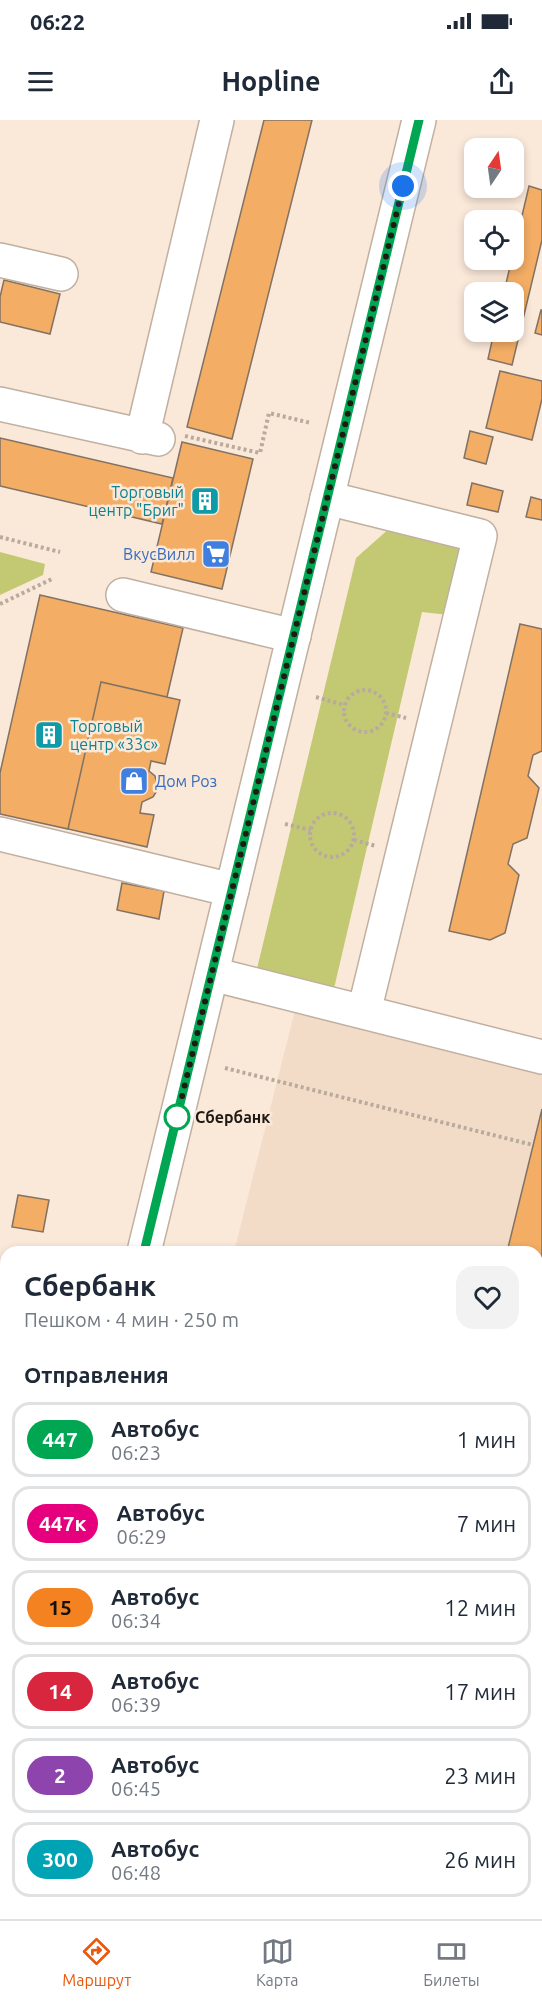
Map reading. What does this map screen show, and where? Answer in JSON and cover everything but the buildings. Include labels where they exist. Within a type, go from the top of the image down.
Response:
[{"type":"main road","points":[[0,404],[150,438],[217,120]]},
{"type":"main road","points":[[145,1246],[419,120]]},
{"type":"main road","points":[[0,260],[61,274]]},
{"type":"main road","points":[[327,498],[480,536],[364,1012]]},
{"type":"main road","points":[[123,595],[294,636]]},
{"type":"main road","points":[[0,834],[232,890]]},
{"type":"main road","points":[[212,974],[542,1057]]},
{"type":"path","points":[[150,438],[177,435],[260,453],[269,413],[311,423]]},
{"type":"path","points":[[0,537],[60,552]]},
{"type":"path","points":[[0,604],[54,578]]},
{"type":"path","points":[[365,689],[372,691],[383,700],[386,713],[384,720],[374,729],[360,732],[348,724],[344,705],[352,693],[365,689]]},
{"type":"path","points":[[316,697],[344,705]]},
{"type":"path","points":[[337,814],[343,816],[352,827],[354,840],[351,847],[340,856],[326,856],[314,848],[311,841],[311,830],[316,820],[322,816],[337,814]]},
{"type":"path","points":[[285,824],[311,830]]},
{"type":"path","points":[[225,1068],[533,1145]]},
{"type":"shaded area","points":[[295,1010],[542,1069],[542,1246],[236,1246]]},
{"type":"green space","points":[[391,527],[452,539],[462,555],[449,615],[422,612],[332,997],[255,977],[356,558]]},
{"type":"green space","points":[[0,552],[45,564],[43,575],[0,595]]},
{"type":"bus line","name":"447","points":[[145,1246],[419,120]]},
{"type":"place","name":"Торговый центр \"Бриг\"","points":[[205,501]]},
{"type":"place","name":"ВкусВилл","points":[[216,554]]},
{"type":"place","name":"Торговый центр «33с»","points":[[49,735]]},
{"type":"place","name":"Дом Роз","points":[[134,781]]},
{"type":"place","name":"Сбербанк","points":[[177,1117]]},
{"type":"route","points":[[177,1117],[403,186]]}]
